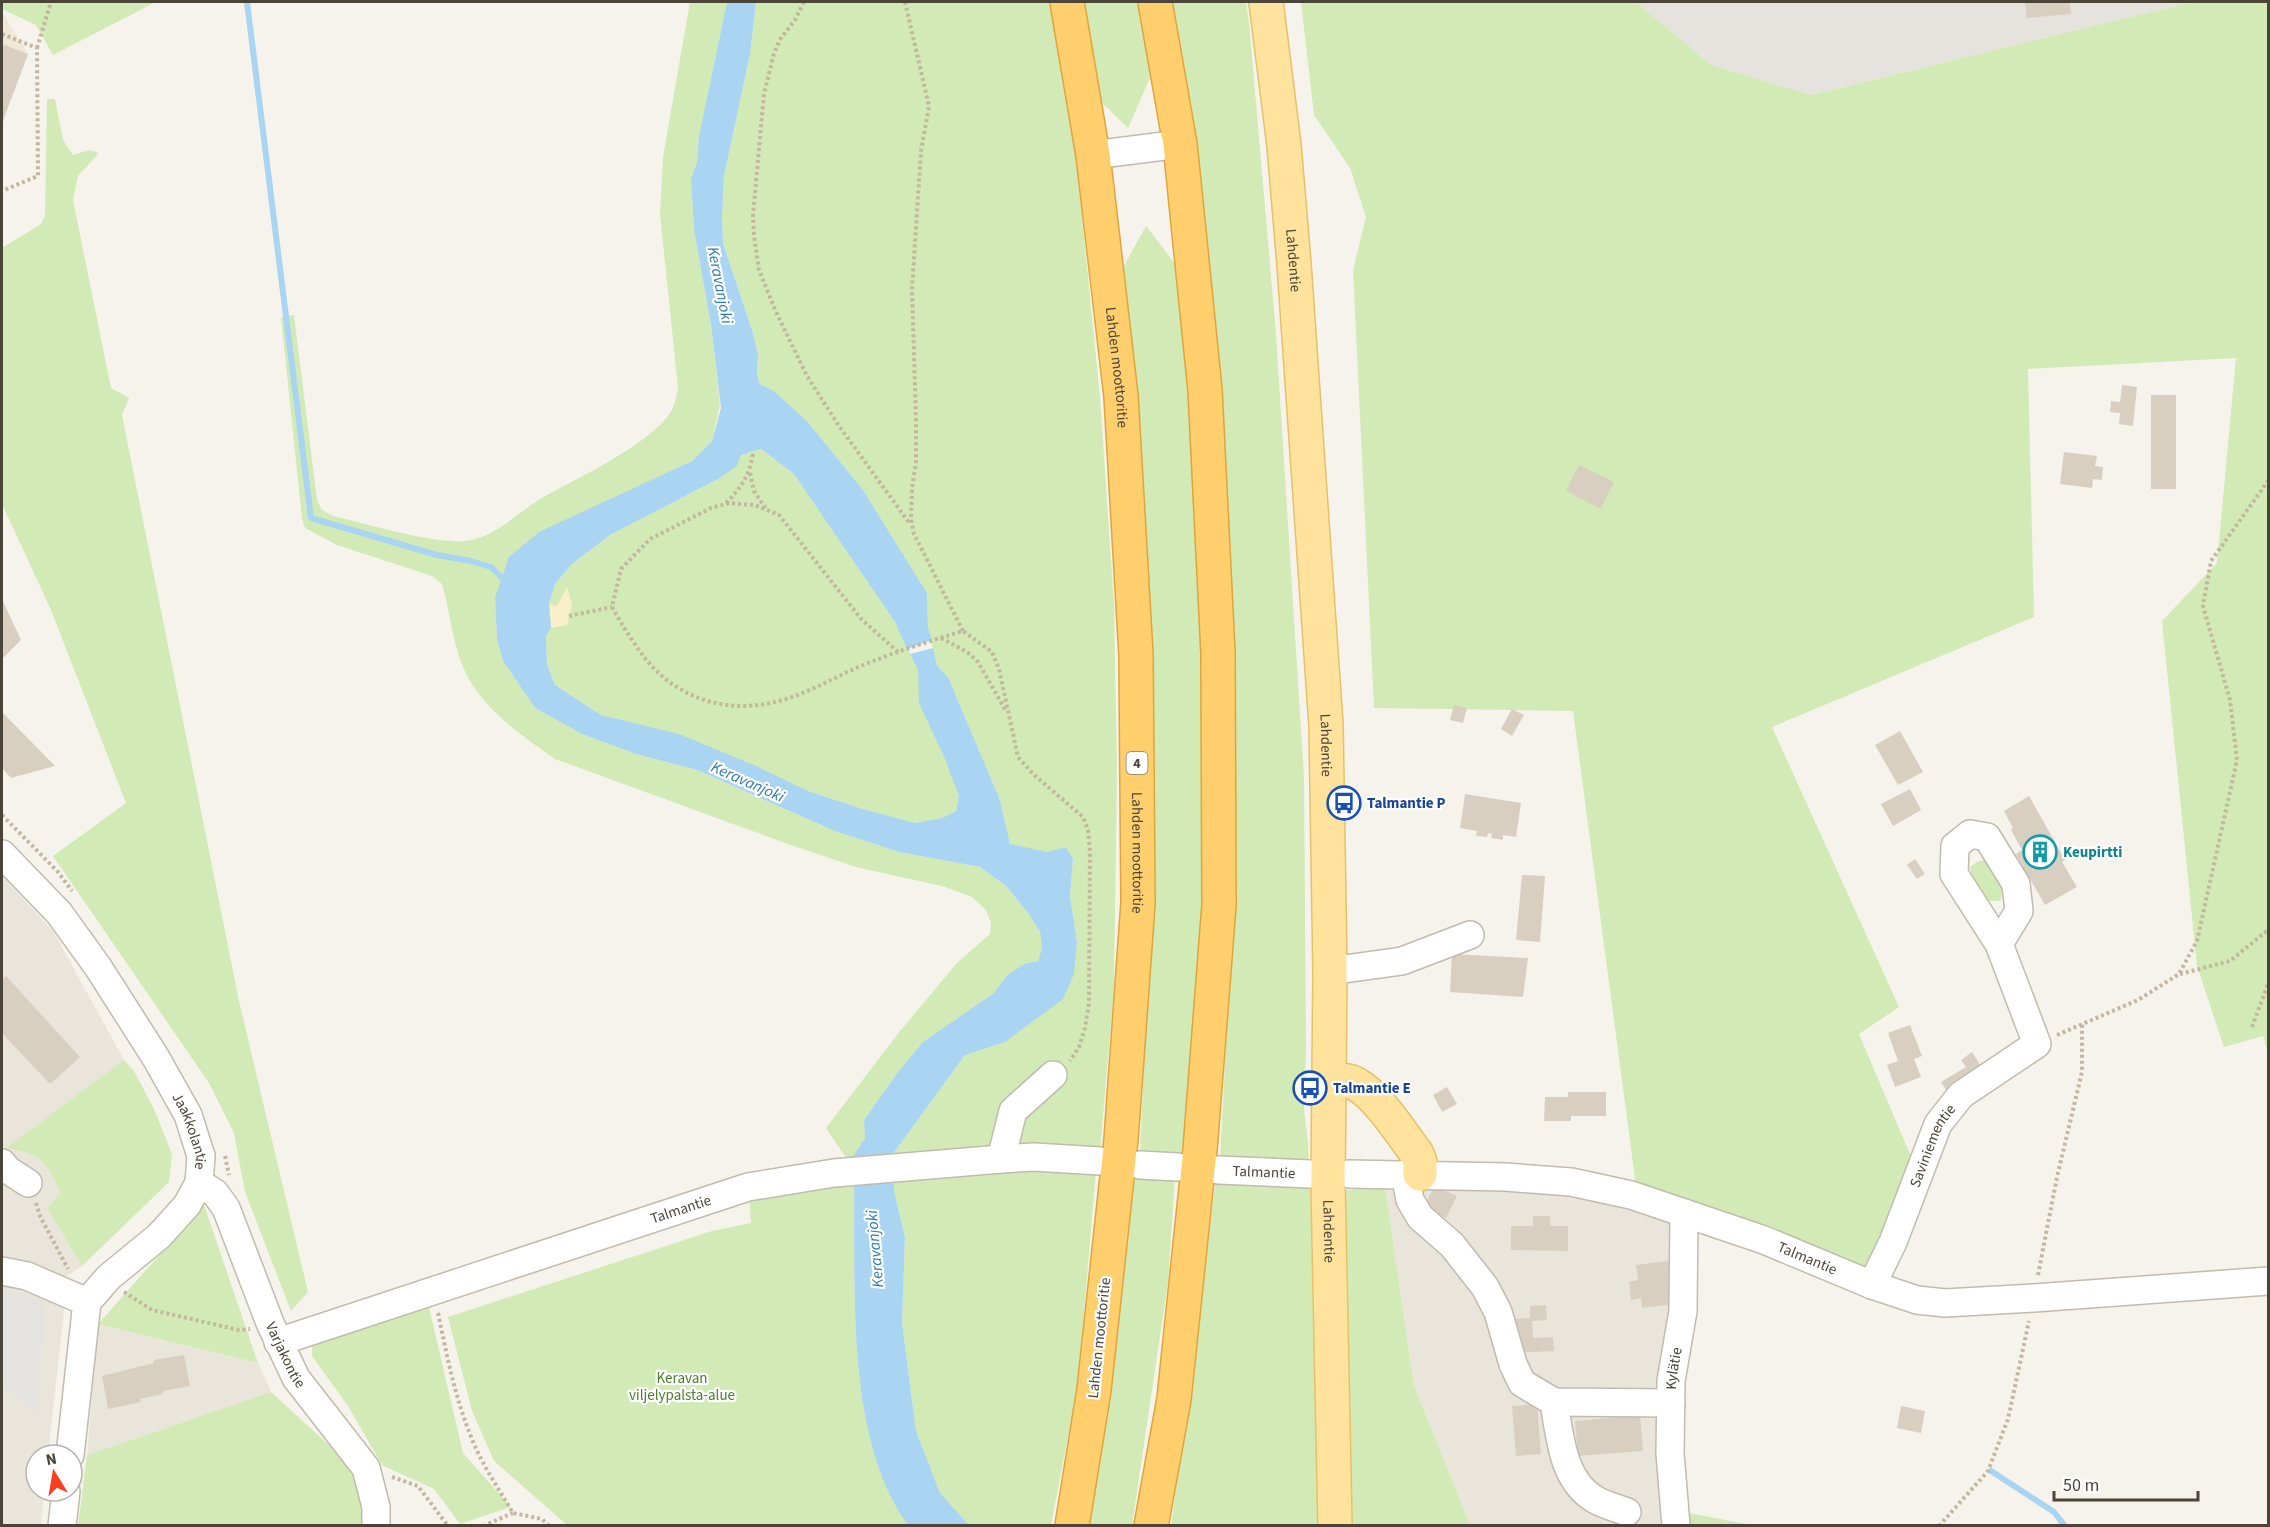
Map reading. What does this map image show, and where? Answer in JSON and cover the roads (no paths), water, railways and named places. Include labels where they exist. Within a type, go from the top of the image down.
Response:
[{"type":"highway","name":"Lahden moottoritie","points":[[1067,2],[1093,155],[1121,396],[1136,655],[1138,903],[1120,1152],[1094,1390],[1072,1526]]},
{"type":"highway","points":[[1151,1526],[1174,1399],[1200,1150],[1219,905],[1218,653],[1205,390],[1180,144],[1155,2]]},
{"type":"main road","name":"Lahdentie","points":[[1266,2],[1284,145],[1294,264],[1325,713],[1330,971],[1328,1081],[1335,1526]]},
{"type":"main road","points":[[1328,1081],[1344,1080],[1356,1083],[1373,1098],[1417,1154],[1420,1162],[1413,1174]]},
{"type":"street","points":[[1093,155],[1180,144]]},
{"type":"street","name":"Jaakkolantie","points":[[2,854],[59,913],[98,967],[156,1058],[188,1115],[201,1156],[199,1183],[187,1204],[159,1236],[109,1277],[78,1298]]},
{"type":"street","points":[[1330,971],[1402,961],[1470,935]]},
{"type":"street","name":"Saviniementie","points":[[1872,1285],[1893,1242],[1938,1124],[1961,1095],[2037,1044],[1999,944]]},
{"type":"street","points":[[1001,1159],[1013,1111],[1053,1074]]},
{"type":"street","name":"Talmantie","points":[[274,1332],[433,1292],[748,1187],[834,1173],[1001,1159],[1034,1157],[1100,1161]]},
{"type":"street","points":[[2,1163],[8,1170],[28,1183]]},
{"type":"street","points":[[1140,1165],[1178,1167]]},
{"type":"street","name":"Talmantie","points":[[1218,1170],[1310,1174]]},
{"type":"street","name":"Talmantie","points":[[1349,1174],[1413,1174],[1571,1182],[1631,1195],[1764,1240],[1872,1285],[1917,1300],[1946,1303],[2268,1281]]},
{"type":"street","points":[[1413,1174],[1410,1200],[1420,1217],[1452,1245],[1485,1287],[1498,1312],[1513,1364],[1522,1383],[1554,1402],[1671,1403]]},
{"type":"street","name":"Varjakontie","points":[[199,1183],[214,1193],[226,1208],[274,1332],[296,1378],[366,1468],[376,1507],[376,1526]]},
{"type":"street","name":"Kylätie","points":[[1676,1526],[1670,1453],[1671,1381],[1683,1311],[1684,1213]]},
{"type":"street","points":[[2,1271],[27,1276],[78,1298],[71,1443]]},
{"type":"street","points":[[1554,1402],[1565,1460],[1574,1480],[1594,1499],[1627,1512]]},
{"type":"street","points":[[62,1526],[65,1503]]},
{"type":"water","name":"Keravanjoki","points":[[727,2],[756,2],[750,54],[724,176],[722,217],[723,243],[758,354],[757,375],[760,384],[774,391],[807,421],[863,490],[927,593],[928,628],[932,640],[907,649],[895,622],[794,474],[761,449],[741,455],[737,466],[718,479],[610,535],[572,564],[555,584],[549,604],[551,628],[546,636],[547,664],[555,685],[601,715],[679,734],[756,766],[808,791],[915,823],[942,818],[956,811],[959,796],[919,703],[918,670],[910,654],[933,648],[937,666],[948,677],[1000,800],[1010,844],[1047,852],[1066,847],[1073,859],[1070,896],[1077,942],[1074,974],[1063,999],[1005,1042],[965,1055],[890,1158],[849,1162],[865,1138],[864,1120],[898,1072],[923,1042],[994,993],[1007,975],[1024,964],[1038,961],[1042,948],[1040,932],[1029,914],[1006,886],[980,867],[899,852],[835,831],[697,770],[636,754],[582,734],[535,708],[503,661],[497,639],[495,598],[509,557],[539,532],[692,461],[712,441],[721,408],[711,325],[694,230],[691,179],[697,162],[699,136]]},
{"type":"water","name":"Keravanjoki","points":[[894,1177],[894,1191],[905,1237],[902,1323],[916,1431],[940,1493],[969,1525],[908,1525],[887,1489],[873,1449],[863,1405],[855,1312],[854,1180]]},
{"type":"waterway","points":[[247,2],[311,518],[437,555],[491,567],[506,582]]},
{"type":"waterway","points":[[1991,1471],[2054,1512],[2065,1526]]},
{"type":"place","name":"Talmantie P","points":[[1344,803]]},
{"type":"place","name":"Keupirtti","points":[[2040,852]]},
{"type":"place","name":"Talmantie E","points":[[1310,1088]]},
{"type":"park label","name":"Keravan viljelypalsta-alue","points":[[682,1386]]}]
